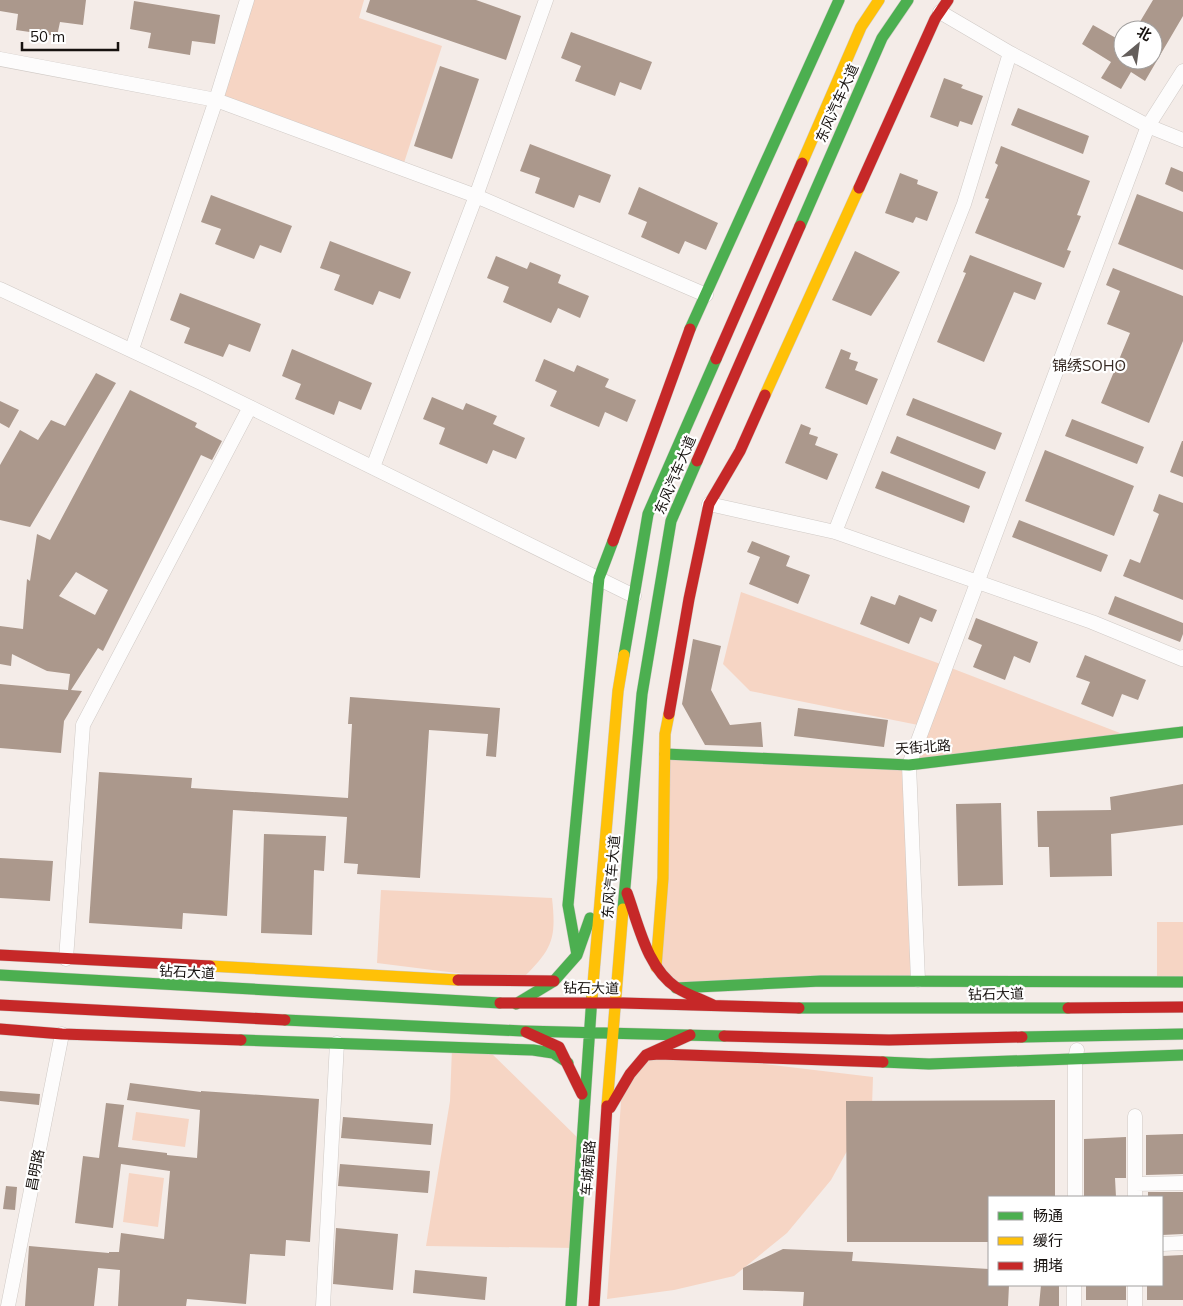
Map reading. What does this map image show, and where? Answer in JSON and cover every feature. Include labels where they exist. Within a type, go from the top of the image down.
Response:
[{"type":"main road","points":[[577,955],[568,905],[598,578],[691,327],[839,0]]},
{"type":"main road","name":"东风汽车大道","points":[[589,1032],[618,691],[648,514],[861,27],[879,0]]},
{"type":"main road","name":"东风汽车大道","points":[[614,1032],[614,1004],[642,694],[671,521],[882,38],[908,0]]},
{"type":"main road","points":[[656,968],[663,878],[665,734],[689,599],[709,504],[740,450],[931,28],[948,0]]},
{"type":"main road","name":"天街北路","points":[[664,754],[909,765],[1183,732]]},
{"type":"main road","points":[[625,886],[656,968],[676,988],[718,1007]]},
{"type":"main road","points":[[516,1004],[554,981],[577,955],[600,890]]},
{"type":"main road","points":[[0,955],[458,980],[554,981]]},
{"type":"main road","points":[[66,959],[68,980]]},
{"type":"main road","points":[[255,970],[346,995]]},
{"type":"main road","name":"钻石大道","points":[[0,975],[516,1004],[591,1002],[718,1007],[920,1010],[1033,995],[1183,1007]]},
{"type":"main road","points":[[676,988],[821,981],[918,980],[1033,995],[1183,982]]},
{"type":"main road","points":[[918,980],[920,1010]]},
{"type":"main road","points":[[0,1005],[63,1022],[338,1044],[533,1050],[553,1054],[568,1063]]},
{"type":"main road","points":[[0,1029],[63,1022],[614,1032],[881,1040],[1183,1034]]},
{"type":"main road","points":[[523,1031],[559,1047],[584,1097]]},
{"type":"main road","name":"车城南路","points":[[571,1306],[589,1032]]},
{"type":"main road","name":"车城南路","points":[[594,1306],[606,1114],[614,1032]]},
{"type":"main road","points":[[606,1114],[630,1074],[646,1055],[691,1034]]},
{"type":"main road","points":[[881,1040],[913,1063]]},
{"type":"main road","points":[[646,1055],[913,1063],[1183,1056]]},
{"type":"street","points":[[132,349],[216,100],[247,0]]},
{"type":"street","points":[[374,468],[476,196],[546,0]]},
{"type":"street","points":[[940,12],[1010,53],[1148,126],[1183,140]]},
{"type":"street","points":[[835,532],[964,204],[1010,53]]},
{"type":"street","points":[[0,59],[216,100],[476,196],[706,295]]},
{"type":"street","points":[[918,980],[909,765],[1148,126],[1183,71]]},
{"type":"street","points":[[0,290],[132,349],[634,596]]},
{"type":"street","points":[[66,959],[82,725],[250,407]]},
{"type":"street","points":[[709,504],[835,532],[1092,622],[1183,658]]},
{"type":"street","name":"昌明路","points":[[8,1306],[63,1022]]},
{"type":"street","points":[[1075,1196],[1075,1059],[1079,1035]]},
{"type":"street","points":[[323,1306],[338,1044]]},
{"type":"street","points":[[1135,1116],[1135,1191],[1183,1183]]},
{"type":"street","points":[[1163,1244],[1183,1243]]},
{"type":"street","points":[[1074,1286],[1074,1306]]},
{"type":"street","points":[[1135,1286],[1135,1306]]},
{"type":"shaded area","points":[[247,0],[364,0],[359,18],[442,46],[402,169],[216,100]]},
{"type":"shaded area","points":[[741,592],[946,666],[1133,738],[909,765],[923,726],[750,691],[723,664]]},
{"type":"shaded area","points":[[665,754],[909,765],[918,980],[676,988],[656,968]]},
{"type":"shaded area","points":[[381,890],[552,898],[553,925],[550,944],[539,961],[520,981],[377,963]]},
{"type":"shaded area","points":[[1157,922],[1183,922],[1183,982],[1157,982]]},
{"type":"shaded area","points":[[452,1048],[487,1049],[581,1141],[575,1248],[426,1246],[450,1101]]},
{"type":"shaded area","points":[[679,1054],[873,1077],[872,1106],[831,1180],[787,1233],[734,1276],[674,1290],[607,1299],[622,1088],[646,1055]]},
{"type":"shaded area","points":[[136,1112],[189,1119],[185,1147],[132,1140]]},
{"type":"shaded area","points":[[129,1173],[164,1178],[158,1227],[123,1222]]},
{"type":"building","points":[[0,0],[86,0],[83,25],[60,22],[57,36],[16,30],[18,14],[0,11]]},
{"type":"building","points":[[370,0],[476,0],[521,16],[506,60],[366,12]]},
{"type":"building","points":[[1153,0],[1183,0],[1183,16],[1163,50],[1163,20],[1141,20]]},
{"type":"building","points":[[134,1],[220,15],[215,44],[192,41],[190,55],[148,48],[151,33],[130,29]]},
{"type":"building","points":[[1093,25],[1113,36],[1113,70],[1151,70],[1145,81],[1131,72],[1121,89],[1101,78],[1111,62],[1082,44]]},
{"type":"building","points":[[571,32],[652,62],[641,90],[620,82],[615,96],[575,81],[581,66],[561,58]]},
{"type":"building","points":[[440,66],[479,79],[452,159],[414,146]]},
{"type":"building","points":[[944,78],[963,85],[961,88],[983,96],[972,125],[960,121],[958,127],[930,117]]},
{"type":"building","points":[[1018,108],[1089,136],[1083,154],[1011,125]]},
{"type":"building","points":[[530,144],[611,175],[600,203],[579,195],[574,208],[535,193],[540,178],[520,171]]},
{"type":"building","points":[[1001,146],[1090,181],[1077,215],[1081,216],[1067,250],[1071,251],[1064,268],[975,233],[989,199],[985,198],[998,165],[995,163]]},
{"type":"building","points":[[1171,167],[1183,172],[1183,192],[1165,184]]},
{"type":"building","points":[[900,173],[918,180],[917,184],[938,192],[927,221],[916,217],[913,223],[885,213]]},
{"type":"building","points":[[639,187],[718,223],[706,250],[685,241],[679,254],[641,237],[647,222],[628,214]]},
{"type":"building","points":[[1137,194],[1183,212],[1183,270],[1118,244]]},
{"type":"building","points":[[211,195],[292,226],[281,253],[260,245],[254,259],[215,244],[221,229],[201,222]]},
{"type":"building","points":[[330,241],[411,272],[400,299],[379,291],[373,305],[334,290],[340,275],[320,268]]},
{"type":"building","points":[[855,251],[900,272],[871,316],[832,300]]},
{"type":"building","points":[[970,255],[1042,283],[1035,300],[1014,292],[984,362],[937,342],[966,273],[963,272]]},
{"type":"building","points":[[496,256],[527,269],[530,262],[561,275],[558,283],[589,296],[580,318],[558,308],[551,323],[503,302],[509,287],[487,278]]},
{"type":"building","points":[[1113,268],[1183,296],[1183,341],[1149,423],[1101,403],[1130,333],[1107,324],[1120,291],[1106,285]]},
{"type":"building","points":[[180,293],[261,324],[250,352],[229,344],[223,357],[184,343],[190,328],[170,320]]},
{"type":"building","points":[[292,349],[372,383],[361,410],[339,401],[334,415],[295,399],[301,384],[282,376]]},
{"type":"building","points":[[841,349],[851,353],[849,359],[858,362],[855,370],[878,379],[867,405],[825,388]]},
{"type":"building","points":[[544,359],[574,372],[577,365],[609,379],[605,387],[636,400],[627,422],[605,412],[599,427],[550,406],[557,391],[535,381]]},
{"type":"building","points":[[96,373],[116,383],[30,527],[0,520],[0,465],[20,430],[38,440],[51,420],[65,426]]},
{"type":"building","points":[[130,390],[197,423],[195,427],[222,441],[212,460],[201,455],[103,651],[98,648],[71,690],[82,691],[64,721],[61,753],[0,748],[0,684],[68,690],[70,674],[47,671],[12,654],[11,666],[0,664],[0,626],[23,629],[27,579],[30,581],[37,534],[50,540]],"holes":[[[76,572],[108,590],[95,615],[59,596]]]},
{"type":"building","points":[[432,397],[463,410],[466,403],[497,416],[493,424],[525,438],[516,459],[493,450],[487,464],[439,444],[445,428],[423,419]]},
{"type":"building","points":[[913,398],[1002,433],[995,450],[906,415]]},
{"type":"building","points":[[0,401],[19,410],[9,428],[0,423]]},
{"type":"building","points":[[1072,419],[1144,447],[1137,464],[1065,436]]},
{"type":"building","points":[[801,424],[811,428],[809,434],[818,437],[815,445],[838,454],[827,480],[785,463]]},
{"type":"building","points":[[897,436],[986,472],[979,489],[890,453]]},
{"type":"building","points":[[1183,441],[1183,477],[1170,472]]},
{"type":"building","points":[[1045,450],[1134,486],[1114,536],[1025,501]]},
{"type":"building","points":[[882,471],[970,506],[964,523],[875,488]]},
{"type":"building","points":[[1159,494],[1183,503],[1183,600],[1123,576],[1130,559],[1140,563],[1159,514],[1153,511]]},
{"type":"building","points":[[1019,520],[1108,555],[1101,572],[1012,537]]},
{"type":"building","points":[[752,541],[790,556],[786,566],[810,575],[798,604],[749,584],[760,557],[747,552]]},
{"type":"building","points":[[899,595],[937,610],[932,622],[920,617],[909,644],[860,624],[871,596],[895,605]]},
{"type":"building","points":[[1115,596],[1183,623],[1183,634],[1180,642],[1108,614]]},
{"type":"building","points":[[976,618],[1038,642],[1030,663],[1014,656],[1005,680],[973,667],[982,645],[968,639]]},
{"type":"building","points":[[693,639],[721,646],[711,690],[730,725],[761,722],[763,747],[705,745],[682,704]]},
{"type":"building","points":[[1085,655],[1146,680],[1138,700],[1122,694],[1113,717],[1081,704],[1090,682],[1076,677]]},
{"type":"building","points":[[350,697],[500,708],[496,757],[486,756],[488,734],[429,730],[420,878],[357,874],[358,864],[344,863],[347,817],[233,810],[227,916],[183,913],[182,929],[89,923],[99,772],[192,778],[191,788],[348,798],[352,724],[348,724]]},
{"type":"building","points":[[798,708],[888,720],[884,747],[794,736]]},
{"type":"building","points":[[1183,784],[1183,825],[1111,834],[1112,876],[1050,877],[1049,847],[1038,847],[1037,811],[1111,810],[1110,797]]},
{"type":"building","points":[[1001,803],[1003,885],[958,886],[956,804]]},
{"type":"building","points":[[264,834],[326,836],[324,871],[314,870],[312,935],[261,933]]},
{"type":"building","points":[[0,858],[53,861],[50,901],[0,898]]},
{"type":"building","points":[[130,1083],[201,1092],[319,1099],[310,1242],[286,1240],[285,1256],[250,1254],[246,1304],[187,1299],[186,1306],[118,1306],[120,1270],[98,1268],[94,1306],[25,1306],[29,1246],[109,1253],[119,1252],[121,1233],[164,1239],[170,1171],[121,1164],[113,1228],[75,1223],[83,1156],[99,1158],[106,1103],[124,1105],[118,1147],[197,1158],[200,1110],[127,1100]]},
{"type":"building","points":[[0,1091],[40,1094],[39,1105],[0,1101]]},
{"type":"building","points":[[1055,1100],[1055,1196],[988,1196],[988,1242],[847,1242],[846,1101]]},
{"type":"building","points":[[343,1117],[433,1124],[431,1145],[341,1138]]},
{"type":"building","points":[[1183,1134],[1183,1174],[1146,1175],[1146,1135]]},
{"type":"building","points":[[1126,1137],[1126,1178],[1115,1178],[1116,1196],[1084,1196],[1084,1139]]},
{"type":"building","points":[[340,1164],[430,1171],[428,1193],[338,1186]]},
{"type":"building","points":[[6,1186],[17,1187],[15,1210],[3,1209]]},
{"type":"building","points":[[1148,1192],[1183,1192],[1183,1234],[1163,1235],[1163,1196],[1148,1196]]},
{"type":"building","points":[[336,1228],[398,1234],[393,1290],[333,1284]]},
{"type":"building","points":[[783,1249],[853,1252],[852,1261],[988,1269],[988,1286],[1009,1286],[1008,1306],[803,1306],[804,1292],[743,1290],[743,1268]]},
{"type":"building","points":[[1183,1255],[1183,1300],[1147,1300],[1147,1286],[1163,1286],[1163,1256]]},
{"type":"building","points":[[415,1270],[487,1277],[485,1300],[413,1293]]},
{"type":"building","points":[[1041,1286],[1059,1286],[1059,1306],[1039,1306]]},
{"type":"building","points":[[1086,1286],[1126,1286],[1126,1300],[1086,1300]]},
{"type":"traffic: fast","points":[[690,329],[839,0]]},
{"type":"traffic: fast","points":[[800,226],[882,38],[908,0]]},
{"type":"traffic: fast","points":[[624,655],[648,514],[716,359]]},
{"type":"traffic: fast","points":[[623,909],[642,694],[671,521],[697,461]]},
{"type":"traffic: fast","points":[[577,955],[568,905],[599,578],[613,541]]},
{"type":"traffic: fast","points":[[665,754],[909,765],[1183,732]]},
{"type":"traffic: fast","points":[[516,1004],[554,981],[577,955],[590,918]]},
{"type":"traffic: fast","points":[[0,975],[500,1003]]},
{"type":"traffic: fast","points":[[676,988],[821,981],[1183,982]]},
{"type":"traffic: fast","points":[[571,1306],[592,996]]},
{"type":"traffic: fast","points":[[799,1008],[1068,1008]]},
{"type":"traffic: fast","points":[[285,1020],[523,1031],[724,1036]]},
{"type":"traffic: fast","points":[[1022,1037],[1183,1034]]},
{"type":"traffic: fast","points":[[241,1040],[533,1050],[553,1053],[568,1063]]},
{"type":"traffic: fast","points":[[883,1062],[929,1064],[1183,1055]]},
{"type":"traffic: slow","points":[[802,163],[861,27],[879,0]]},
{"type":"traffic: slow","points":[[765,395],[859,188]]},
{"type":"traffic: slow","points":[[592,996],[618,691],[624,655]]},
{"type":"traffic: slow","points":[[656,967],[663,878],[665,734],[669,714]]},
{"type":"traffic: slow","points":[[607,1106],[623,909]]},
{"type":"traffic: slow","points":[[210,966],[458,980]]},
{"type":"traffic: jam","points":[[859,188],[935,19],[948,0]]},
{"type":"traffic: jam","points":[[716,359],[802,163]]},
{"type":"traffic: jam","points":[[697,461],[800,226]]},
{"type":"traffic: jam","points":[[613,541],[690,329]]},
{"type":"traffic: jam","points":[[669,714],[689,599],[709,504],[740,451],[765,395]]},
{"type":"traffic: jam","points":[[627,893],[645,945],[658,969],[677,988],[713,1005]]},
{"type":"traffic: jam","points":[[0,955],[210,966]]},
{"type":"traffic: jam","points":[[458,980],[554,981]]},
{"type":"traffic: jam","points":[[500,1003],[623,1003],[799,1008]]},
{"type":"traffic: jam","points":[[0,1005],[285,1020]]},
{"type":"traffic: jam","points":[[1068,1008],[1183,1007]]},
{"type":"traffic: jam","points":[[0,1029],[62,1034],[241,1040]]},
{"type":"traffic: jam","points":[[526,1032],[559,1047],[582,1094]]},
{"type":"traffic: jam","points":[[610,1108],[630,1074],[646,1055],[690,1035]]},
{"type":"traffic: jam","points":[[724,1036],[889,1040],[1022,1037]]},
{"type":"traffic: jam","points":[[647,1055],[883,1062]]},
{"type":"traffic: jam","points":[[594,1306],[607,1106]]},
{"type":"district","name":"锦绣SOHO","points":[[1089,366]]}]
